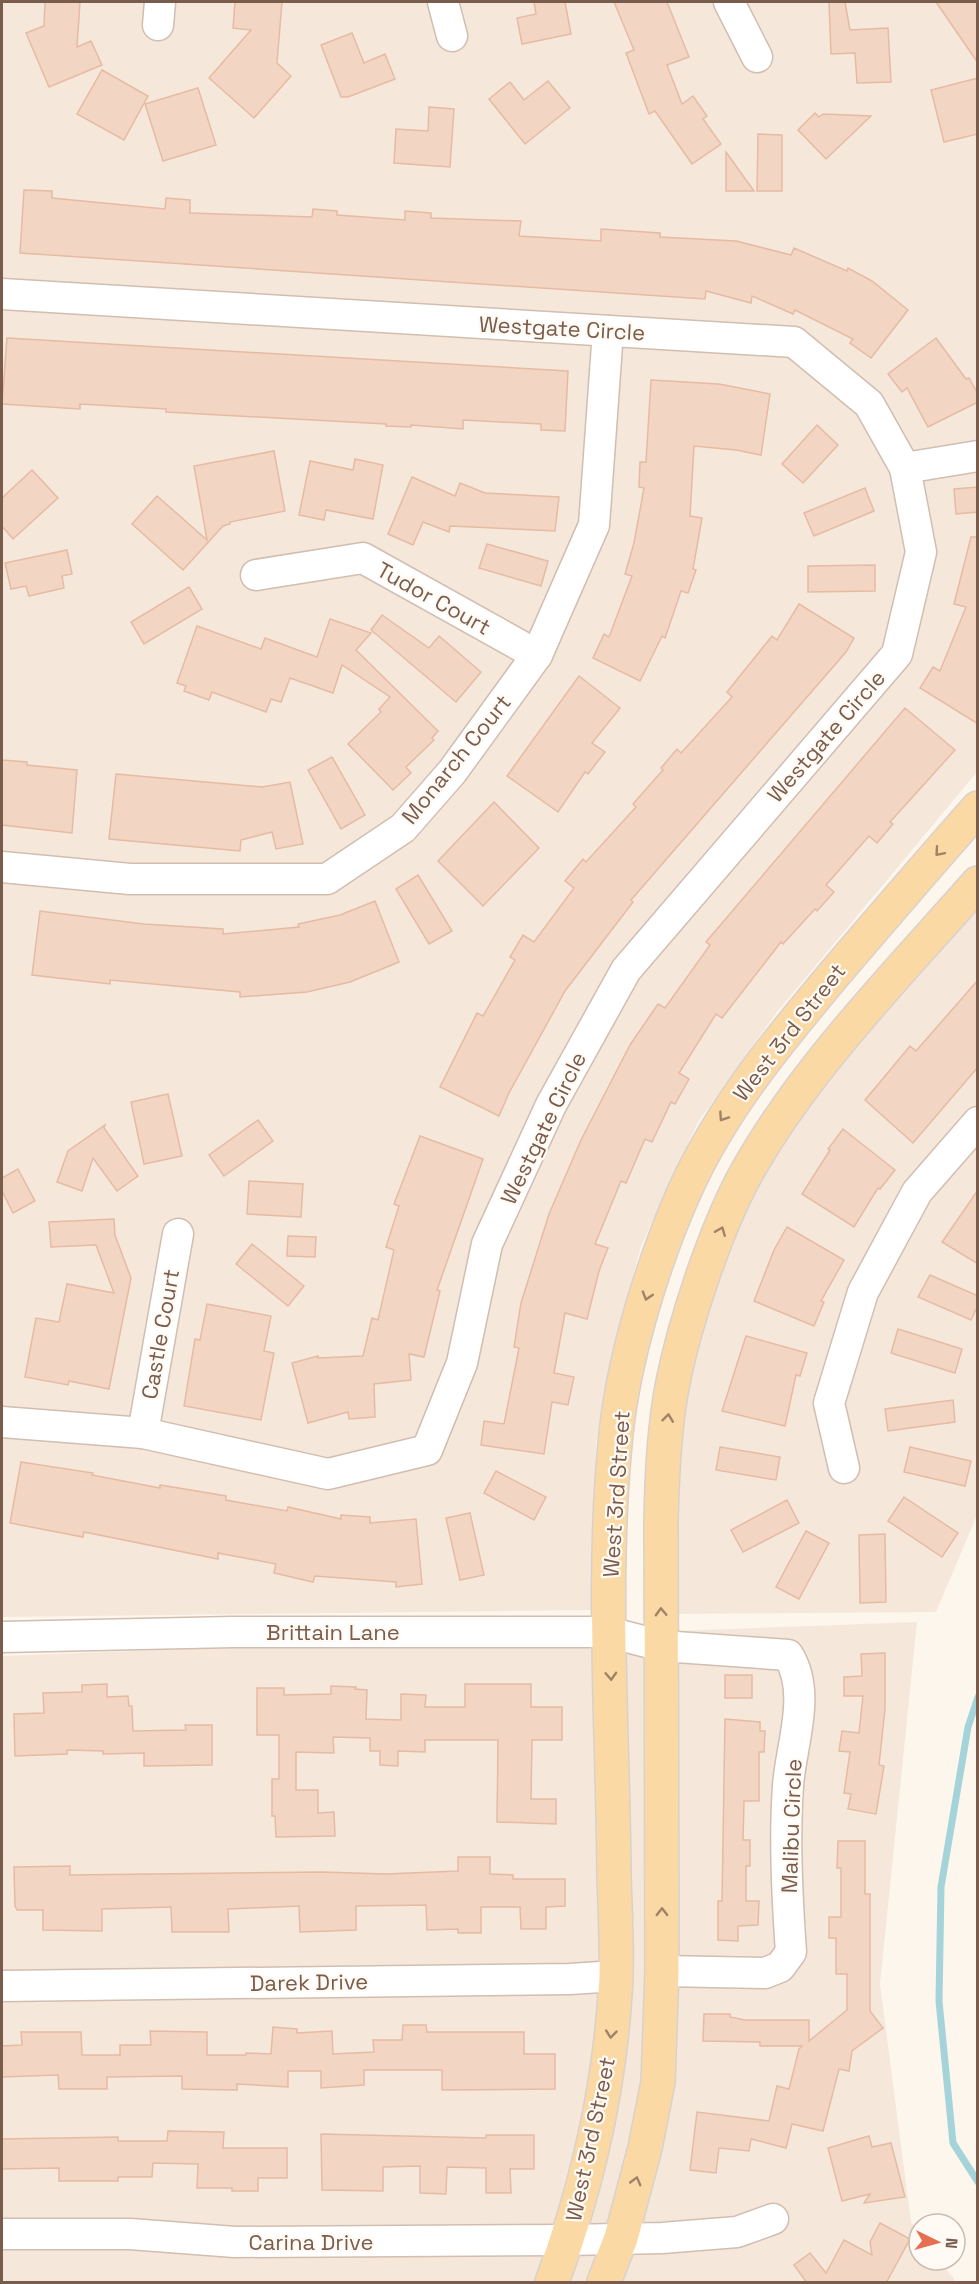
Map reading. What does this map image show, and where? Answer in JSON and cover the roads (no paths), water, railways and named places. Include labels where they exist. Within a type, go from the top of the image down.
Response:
[{"type":"main road","name":"West 3rd Street","points":[[552,2283],[567,2240],[603,2099],[616,1976],[612,1710],[608,1632],[616,1431],[627,1369],[643,1311],[667,1233],[712,1135],[779,1040],[978,808]]},
{"type":"main road","name":"West 3rd Street","points":[[604,2283],[621,2238],[645,2148],[658,2082],[662,1971],[662,1465],[673,1382],[700,1287],[723,1226],[742,1182],[776,1126],[836,1046],[978,883]]},
{"type":"street","points":[[443,2],[452,36]]},
{"type":"street","points":[[729,2],[757,57]]},
{"type":"street","name":"Westgate Circle","points":[[2,294],[794,342],[869,404],[905,468],[921,552],[897,654],[626,970],[551,1105],[487,1244],[462,1364],[427,1450],[328,1474],[143,1433],[2,1422]]},
{"type":"street","name":"Monarch Court","points":[[2,867],[130,879],[327,879],[403,828],[452,772],[537,655],[594,525],[608,331]]},
{"type":"street","points":[[905,468],[978,456]]},
{"type":"street","name":"Tudor Court","points":[[256,575],[363,558],[537,655]]},
{"type":"street","points":[[844,1468],[829,1403],[863,1292],[917,1192],[978,1122]]},
{"type":"street","name":"Castle Court","points":[[143,1433],[178,1234]]},
{"type":"street","name":"Brittain Lane","points":[[2,1637],[233,1632],[608,1632],[662,1646]]},
{"type":"street","name":"Malibu Circle","points":[[662,1646],[788,1655],[798,1670],[799,1690],[797,1728],[788,1786],[787,1898],[791,1952],[780,1966],[765,1972],[662,1971]]},
{"type":"street","name":"Darek Drive","points":[[2,1986],[570,1979],[616,1976]]},
{"type":"street","name":"Carina Drive","points":[[2,2234],[130,2234],[235,2242],[567,2240],[662,2238],[737,2232],[773,2219]]},
{"type":"waterway","points":[[978,1697],[968,1727],[941,1887],[939,2001],[953,2143],[978,2182]]}]
